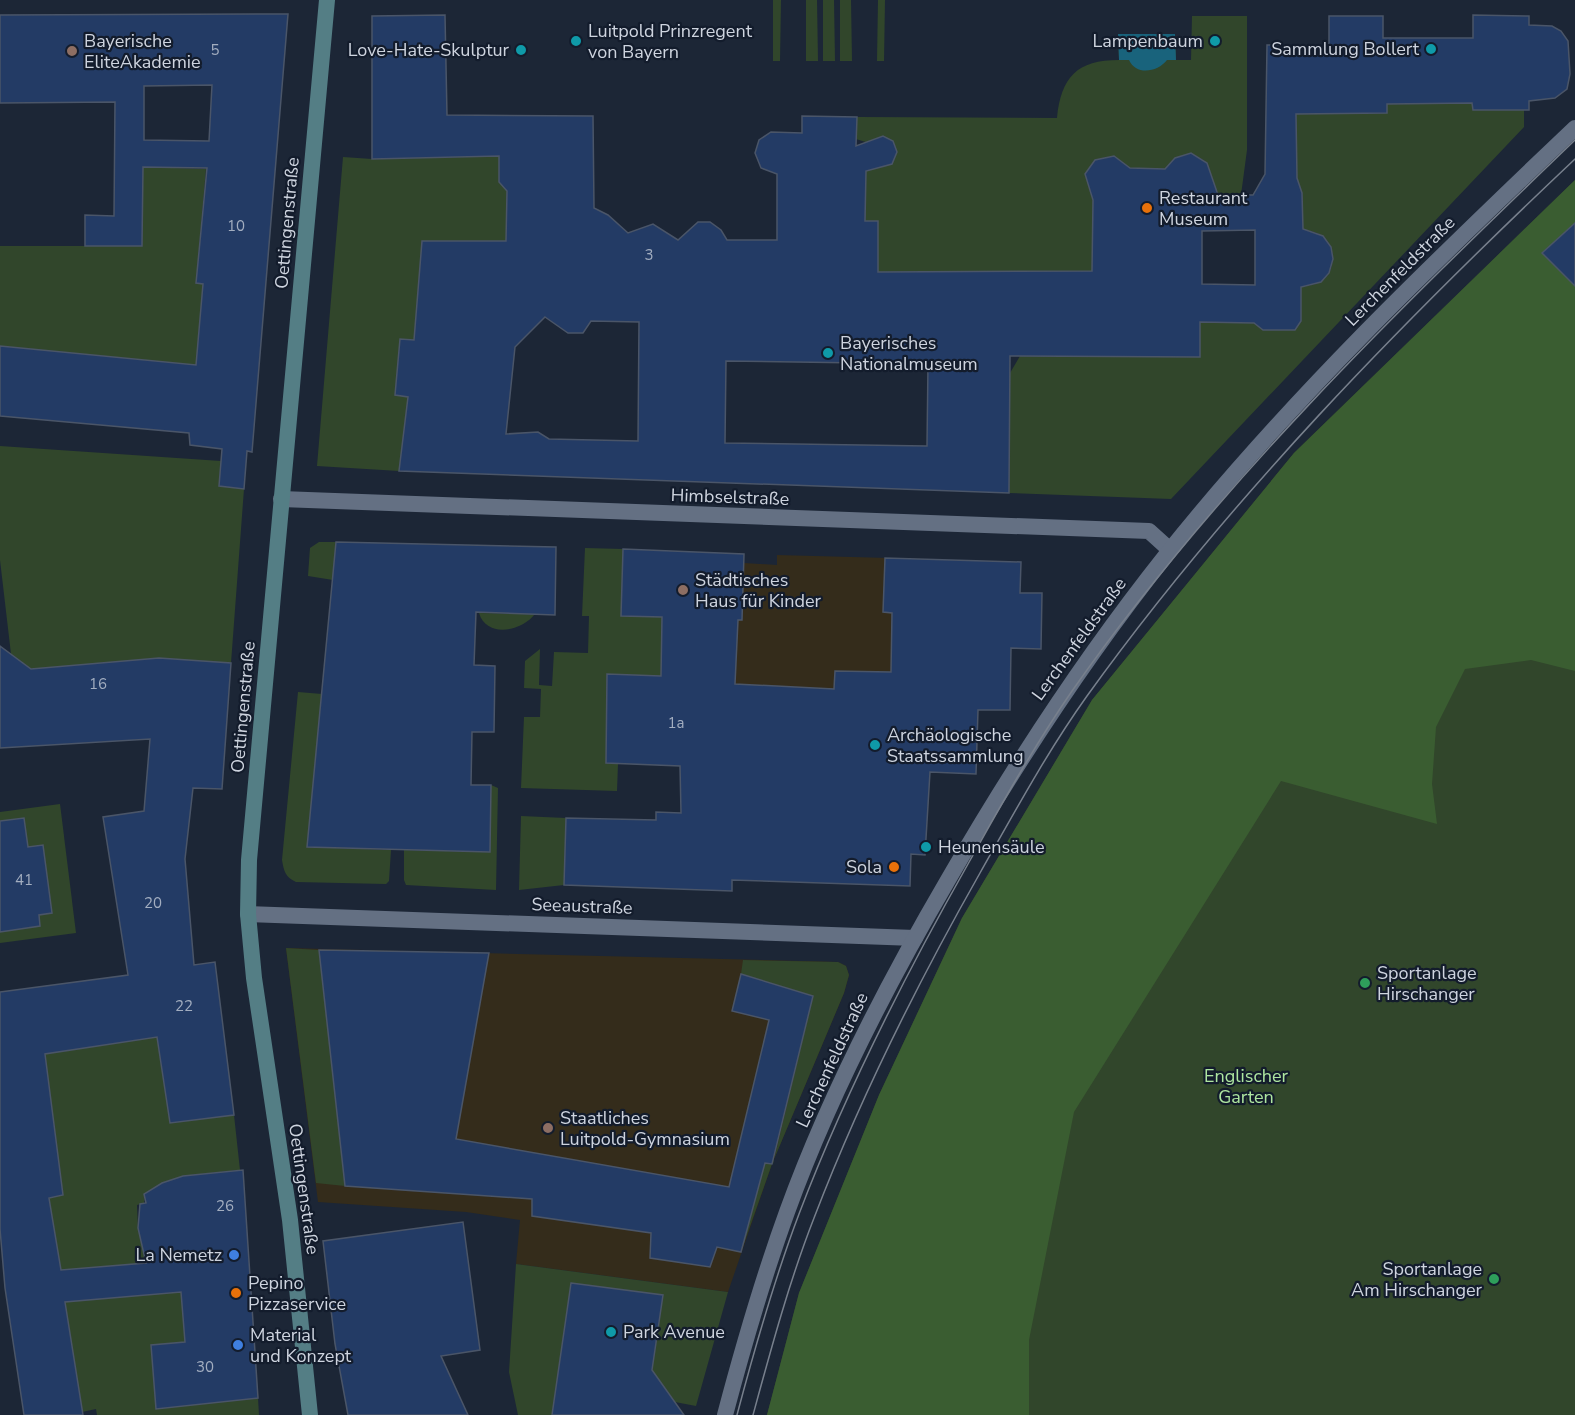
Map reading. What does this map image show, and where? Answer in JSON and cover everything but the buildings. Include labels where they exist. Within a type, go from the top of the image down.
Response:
[{"type":"main road","name":"Oettingenstraße","points":[[310,1415],[291,1220],[254,978],[248,914],[249,860],[327,0]]},
{"type":"street","name":"Lerchenfeldstraße","points":[[725,1415],[763,1283],[788,1210],[850,1064],[915,938],[1036,732],[1103,637],[1170,550],[1269,437],[1381,316],[1575,128]]},
{"type":"street","name":"Himbselstraße","points":[[281,499],[1149,531],[1170,550]]},
{"type":"street","name":"Seeaustraße","points":[[248,914],[915,938]]},
{"type":"shaded area","points":[[777,555],[926,559],[892,618],[891,672],[835,671],[834,689],[735,685],[738,620],[742,620],[744,563],[777,565]]},
{"type":"shaded area","name":"Staatliches Luitpold-Gymnasium","points":[[286,948],[838,962],[846,966],[849,975],[844,993],[772,1164],[728,1292],[516,1264],[520,1220],[466,1212],[318,1202]]},
{"type":"green space","points":[[773,0],[781,0],[780,61],[773,61]]},
{"type":"green space","points":[[806,0],[817,0],[818,61],[806,61]]},
{"type":"green space","points":[[823,0],[834,0],[835,61],[823,61]]},
{"type":"green space","points":[[840,0],[851,0],[852,61],[840,61]]},
{"type":"green space","points":[[878,0],[885,0],[884,61],[877,61]]},
{"type":"green space","points":[[1192,16],[1247,16],[1247,150],[1241,195],[1206,195],[1212,177],[1205,161],[1191,153],[1175,158],[1165,169],[1130,168],[1114,156],[1095,160],[1085,174],[1093,200],[1093,271],[878,272],[877,221],[865,221],[866,163],[878,168],[892,164],[897,152],[856,139],[857,117],[1057,118],[1062,92],[1074,74],[1092,63],[1119,60],[1118,34],[1175,34],[1176,60],[1191,60]]},
{"type":"green space","points":[[1472,103],[1473,110],[1524,110],[1524,127],[1171,499],[1009,493],[1010,373],[1020,356],[1199,357],[1200,322],[1254,323],[1263,330],[1295,329],[1301,321],[1301,287],[1315,284],[1325,278],[1333,259],[1327,240],[1303,229],[1302,193],[1297,178],[1296,107],[1328,114],[1387,113],[1387,104]]},
{"type":"green space","points":[[507,156],[499,167],[499,181],[507,191],[506,241],[422,241],[414,340],[400,340],[395,395],[408,397],[399,471],[317,466],[343,157],[372,159]]},
{"type":"green space","points":[[143,167],[206,169],[196,283],[203,284],[196,365],[0,346],[0,246],[142,246]]},
{"type":"green space","name":"Englischer Garten","points":[[1575,180],[1575,1415],[767,1415],[799,1293],[879,1095],[962,918],[1092,700],[1294,453]]},
{"type":"green space","points":[[1575,180],[1575,671],[1531,660],[1465,669],[1436,727],[1432,784],[1437,824],[1281,781],[1074,1112],[1029,1340],[1029,1415],[767,1415],[799,1293],[879,1095],[962,918],[1092,700],[1294,453]]},
{"type":"green space","points":[[0,446],[221,461],[219,486],[244,489],[231,663],[159,659],[31,669],[11,654],[0,560]]},
{"type":"green space","points":[[319,542],[336,542],[333,580],[308,576],[310,548]]},
{"type":"green space","points":[[585,548],[623,549],[622,616],[662,617],[715,678],[607,674],[606,763],[618,764],[617,791],[521,788],[524,717],[540,717],[541,689],[524,688],[525,661],[540,649],[539,685],[552,686],[554,652],[588,653],[589,616],[582,616]]},
{"type":"green space","points":[[479,613],[535,614],[522,625],[505,630],[489,627]]},
{"type":"green space","points":[[298,692],[322,694],[308,847],[391,850],[389,881],[386,884],[296,882],[289,878],[283,867]]},
{"type":"green space","points":[[491,785],[498,788],[496,890],[406,885],[404,850],[490,852]]},
{"type":"green space","points":[[60,804],[76,933],[0,943],[0,812]]},
{"type":"green space","points":[[521,816],[566,818],[564,885],[519,890]]},
{"type":"green space","points":[[286,948],[319,950],[345,1186],[316,1183]]},
{"type":"green space","points":[[743,960],[838,962],[846,966],[849,975],[844,993],[774,1159],[813,996],[741,974]]},
{"type":"green space","points":[[157,1037],[170,1123],[234,1115],[240,1170],[183,1176],[145,1196],[144,1203],[137,1205],[138,1228],[144,1250],[178,1257],[199,1341],[151,1345],[156,1408],[258,1398],[259,1415],[97,1415],[96,1409],[82,1412],[49,1198],[63,1195],[45,1054]]},
{"type":"green space","points":[[765,1163],[772,1164],[741,1252]]},
{"type":"green space","points":[[516,1264],[728,1292],[696,1406],[675,1402],[652,1370],[663,1295],[571,1283],[552,1415],[518,1415],[509,1372]]},
{"type":"water","points":[[1118,34],[1175,34],[1176,60],[1167,60],[1153,69],[1142,70],[1132,65],[1129,60],[1119,60]]},
{"type":"tram line","points":[[737,1415],[765,1314],[790,1239],[817,1169],[856,1080],[944,907],[1018,776],[1058,712],[1127,616],[1247,472],[1375,336],[1575,140]]},
{"type":"tram line","points":[[753,1415],[796,1266],[832,1173],[870,1085],[957,915],[1031,783],[1072,717],[1141,623],[1257,483],[1381,350],[1575,159]]},
{"type":"place","name":"Luitpold Prinzregent von Bayern","points":[[576,41]]},
{"type":"place","name":"Lampenbaum","points":[[1215,41]]},
{"type":"place","name":"Sammlung Bollert","points":[[1431,49]]},
{"type":"place","name":"Love-Hate-Skulptur","points":[[521,50]]},
{"type":"place","name":"Bayerische EliteAkademie","points":[[72,51]]},
{"type":"place","name":"Restaurant Museum","points":[[1147,208]]},
{"type":"place","name":"Bayerisches Nationalmuseum","points":[[828,353]]},
{"type":"place","name":"Städtisches Haus für Kinder","points":[[683,590]]},
{"type":"place","name":"Archäologische Staatssammlung","points":[[875,745]]},
{"type":"place","name":"Heunensäule","points":[[926,847]]},
{"type":"place","name":"Sola","points":[[894,867]]},
{"type":"place","name":"Sportanlage Hirschanger","points":[[1365,983]]},
{"type":"place","name":"Staatliches Luitpold-Gymnasium","points":[[548,1128]]},
{"type":"place","name":"La Nemetz","points":[[234,1255]]},
{"type":"place","name":"Sportanlage Am Hirschanger","points":[[1494,1279]]},
{"type":"place","name":"Pepino Pizzaservice","points":[[236,1293]]},
{"type":"place","name":"Park Avenue","points":[[611,1332]]},
{"type":"place","name":"Material und Konzept","points":[[238,1345]]}]
